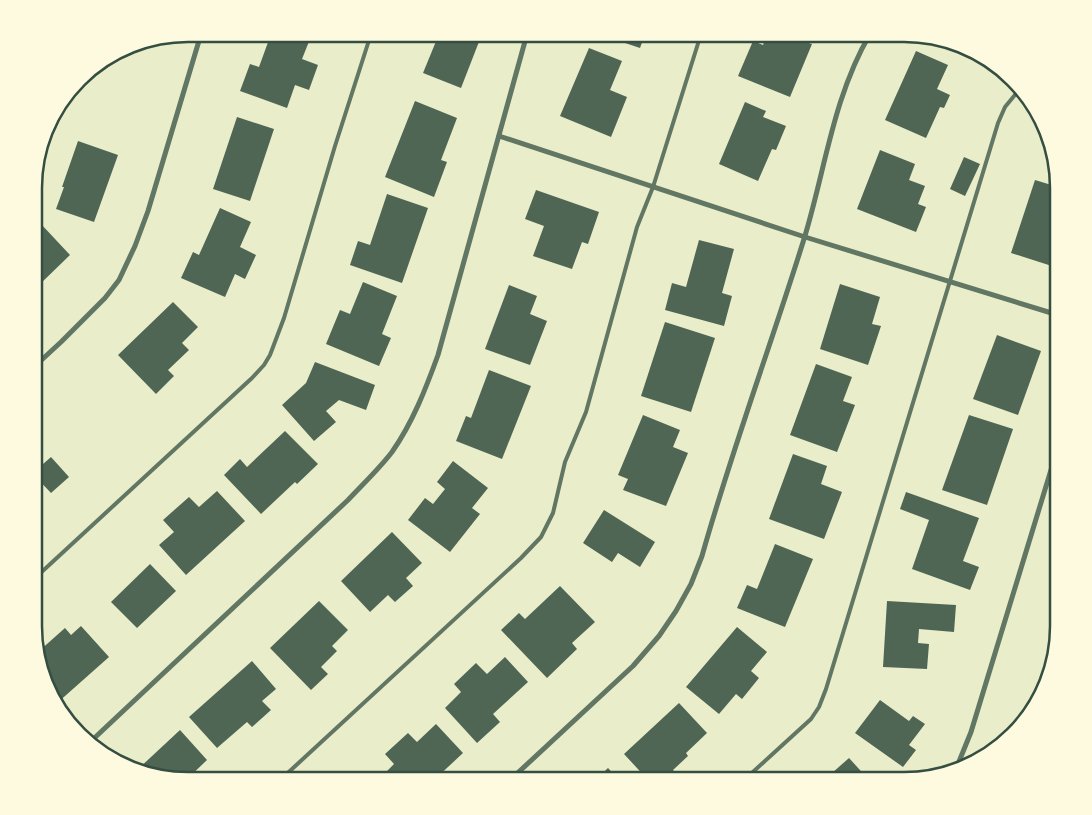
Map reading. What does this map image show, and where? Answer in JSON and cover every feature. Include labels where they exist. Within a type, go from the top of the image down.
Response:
[{"type":"street","points":[[42,359],[98,304],[119,280],[135,246],[148,211],[199,42]]},
{"type":"street","points":[[95,738],[348,500],[373,475],[392,451],[423,395],[438,355],[525,42]]},
{"type":"street","points":[[518,772],[632,666],[659,636],[676,611],[690,584],[702,556],[805,236],[839,106],[854,64],[865,43]]},
{"type":"street","points":[[499,136],[805,236],[1049,312]]},
{"type":"street","points":[[959,761],[971,732],[1049,476]]},
{"type":"lane","points":[[43,571],[170,455],[264,365],[270,355],[284,318],[367,42]]},
{"type":"lane","points":[[289,772],[521,558],[541,537],[554,513],[565,462],[586,412],[637,227],[653,187],[698,43]]},
{"type":"lane","points":[[754,772],[811,719],[819,707],[826,690],[998,123],[1005,107],[1015,95]]},
{"type":"building","points":[[268,42],[309,42],[302,59],[318,65],[309,90],[295,85],[287,108],[240,91],[250,64],[259,67]]},
{"type":"building","points":[[436,42],[479,42],[461,88],[423,73]]},
{"type":"building","points":[[624,43],[642,43],[640,48]]},
{"type":"building","points":[[752,43],[763,45],[764,43],[812,44],[790,97],[738,76]]},
{"type":"building","points":[[589,48],[622,61],[610,90],[627,97],[611,137],[560,116]]},
{"type":"building","points":[[916,51],[948,65],[937,89],[950,95],[944,108],[940,107],[926,138],[885,120]]},
{"type":"building","points":[[415,101],[457,118],[441,160],[447,162],[434,197],[385,177]]},
{"type":"building","points":[[745,102],[766,111],[763,117],[786,126],[776,150],[772,149],[758,181],[719,164]]},
{"type":"building","points":[[237,117],[274,129],[250,201],[213,189]]},
{"type":"building","points":[[78,141],[118,155],[94,222],[56,209]]},
{"type":"building","points":[[880,150],[915,164],[909,180],[925,186],[918,204],[926,207],[916,232],[857,209]]},
{"type":"building","points":[[964,157],[980,164],[965,196],[950,189]]},
{"type":"building","points":[[1035,180],[1049,184],[1049,265],[1011,253]]},
{"type":"building","points":[[536,190],[599,212],[588,244],[582,242],[572,269],[533,256],[544,226],[525,219]]},
{"type":"building","points":[[387,194],[428,208],[402,283],[350,265],[358,241],[370,245]]},
{"type":"building","points":[[220,208],[251,222],[240,247],[256,255],[245,279],[235,274],[225,297],[181,278],[193,252],[199,255]]},
{"type":"building","points":[[42,225],[70,255],[42,282]]},
{"type":"building","points":[[699,240],[734,249],[722,293],[732,296],[724,326],[665,310],[672,283],[686,287]]},
{"type":"building","points":[[363,282],[397,296],[382,334],[391,338],[379,366],[326,344],[340,310],[350,314]]},
{"type":"building","points":[[840,284],[880,297],[872,324],[881,326],[868,365],[820,349]]},
{"type":"building","points":[[509,285],[537,296],[530,314],[547,321],[530,365],[485,349]]},
{"type":"building","points":[[173,302],[198,327],[182,343],[189,350],[168,370],[174,376],[156,394],[118,355]]},
{"type":"building","points":[[665,322],[715,338],[691,412],[641,396]]},
{"type":"building","points":[[997,335],[1041,351],[1018,415],[973,399]]},
{"type":"building","points":[[315,362],[375,385],[366,410],[339,400],[326,411],[336,422],[314,441],[282,405],[306,383]]},
{"type":"building","points":[[816,364],[852,377],[843,401],[855,405],[837,452],[790,435]]},
{"type":"building","points":[[489,370],[531,386],[502,459],[456,441],[466,416],[471,418]]},
{"type":"building","points":[[643,415],[680,430],[673,447],[688,453],[666,506],[623,490],[628,479],[618,475]]},
{"type":"building","points":[[969,415],[1013,429],[987,505],[942,490]]},
{"type":"building","points":[[285,431],[318,464],[297,484],[295,482],[261,514],[224,475],[240,459],[247,467]]},
{"type":"building","points":[[793,454],[827,466],[821,484],[842,492],[824,539],[769,519]]},
{"type":"building","points":[[51,457],[69,477],[51,493],[43,484],[43,464]]},
{"type":"building","points":[[453,461],[488,488],[472,508],[480,514],[450,552],[408,520],[425,498],[433,504],[445,489],[437,482]]},
{"type":"building","points":[[217,491],[245,521],[186,575],[159,545],[174,532],[163,520],[189,497],[199,507]]},
{"type":"building","points":[[906,492],[979,518],[963,561],[979,567],[970,590],[912,569],[929,520],[900,509]]},
{"type":"building","points":[[604,510],[655,542],[640,567],[618,553],[612,562],[583,543]]},
{"type":"building","points":[[392,532],[422,563],[406,578],[413,586],[395,602],[388,595],[370,612],[341,581]]},
{"type":"building","points":[[775,544],[813,559],[785,627],[737,608],[747,585],[757,589]]},
{"type":"building","points":[[150,564],[176,591],[137,628],[111,602]]},
{"type":"building","points":[[560,586],[595,622],[572,643],[577,649],[547,678],[501,630],[519,613],[525,619]]},
{"type":"building","points":[[319,601],[348,630],[332,646],[337,651],[321,667],[328,674],[311,690],[270,648]]},
{"type":"building","points":[[887,601],[956,605],[954,632],[919,629],[918,643],[929,644],[927,669],[883,667]]},
{"type":"building","points":[[81,626],[109,657],[62,699],[47,664],[44,647],[65,628],[71,635]]},
{"type":"building","points":[[737,627],[767,652],[751,671],[759,678],[742,699],[736,694],[719,714],[686,687]]},
{"type":"building","points":[[505,657],[528,682],[493,714],[500,722],[477,743],[445,708],[461,692],[454,684],[476,663],[487,674]]},
{"type":"building","points":[[252,661],[276,689],[262,701],[271,710],[252,727],[247,722],[217,748],[189,717]]},
{"type":"building","points":[[880,700],[909,721],[913,716],[925,724],[909,745],[916,750],[903,767],[855,733]]},
{"type":"building","points":[[679,703],[707,733],[686,753],[688,756],[673,770],[675,772],[641,772],[624,754]]},
{"type":"building","points":[[436,724],[463,753],[443,772],[386,772],[394,764],[385,754],[408,733],[417,742]]},
{"type":"building","points":[[180,730],[207,760],[194,772],[160,770],[142,765]]},
{"type":"building","points":[[849,758],[862,772],[833,772]]},
{"type":"building","points":[[608,768],[612,772],[604,772]]}]
